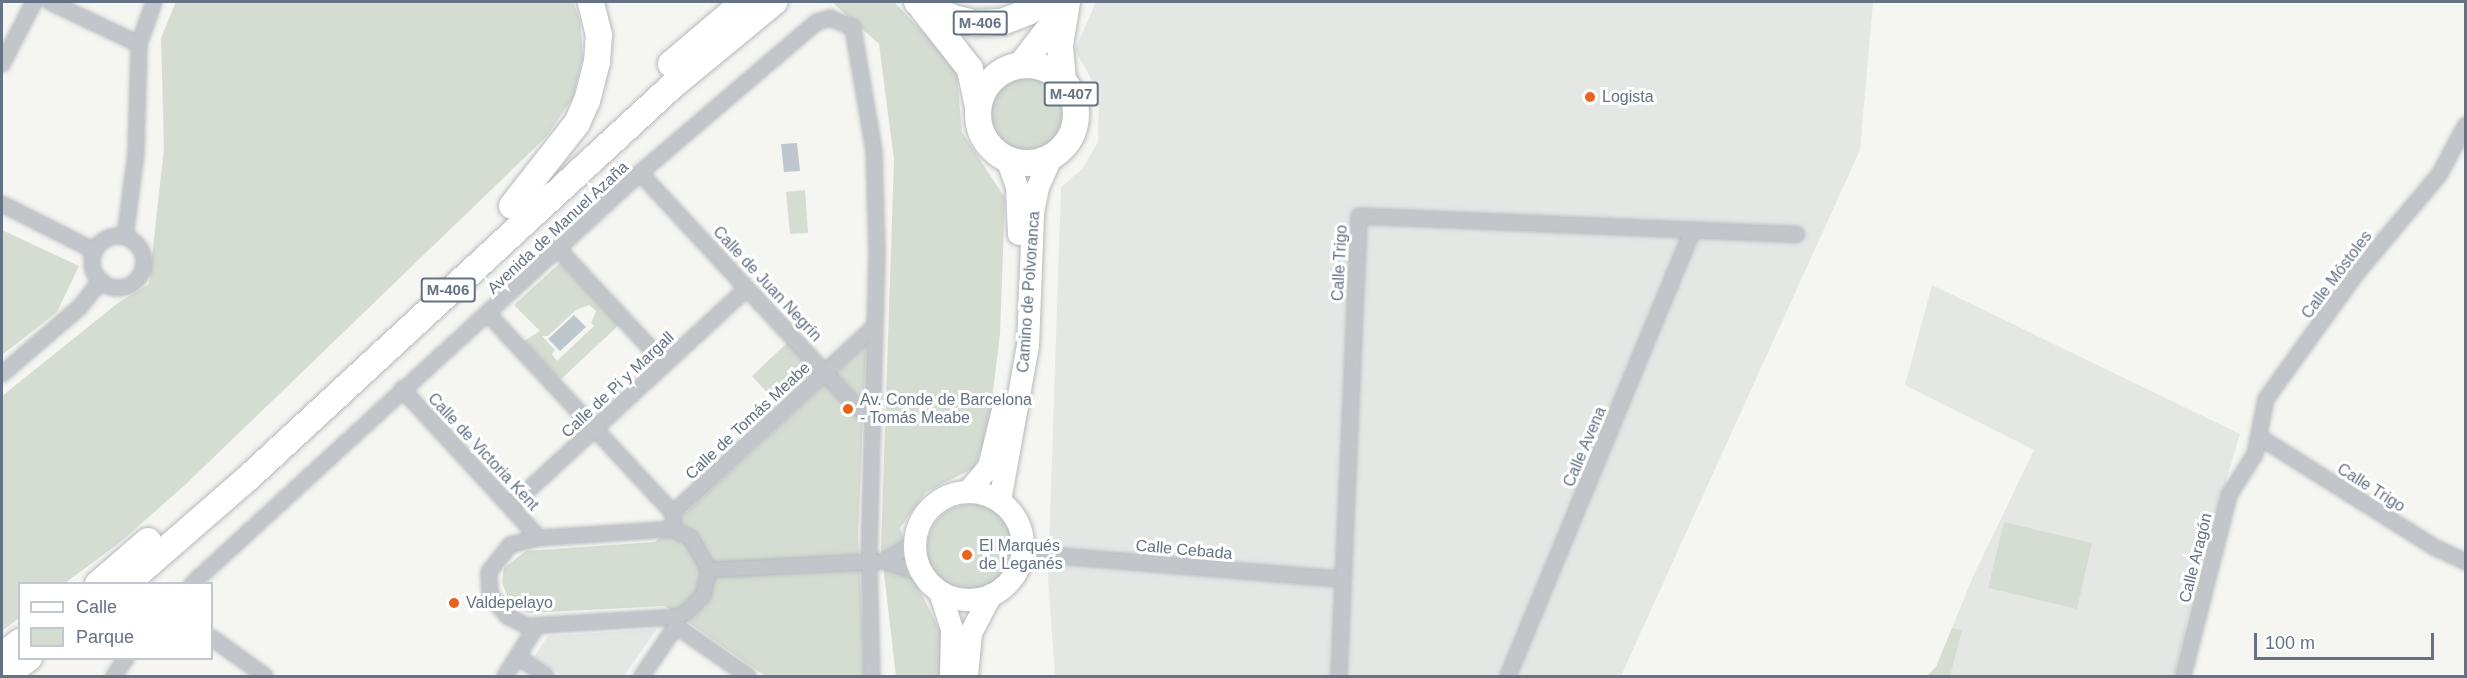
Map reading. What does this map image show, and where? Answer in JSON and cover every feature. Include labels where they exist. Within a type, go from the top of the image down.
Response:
[{"type":"highway","name":"M-406","points":[[512,206],[577,123],[587,101],[598,53],[599,35],[591,2]]},
{"type":"highway","name":"M-406","points":[[100,582],[238,464],[512,206],[744,2]]},
{"type":"highway","name":"M-406","points":[[128,582],[249,477],[653,102],[774,2]]},
{"type":"highway","name":"M-406","points":[[916,2],[950,17],[974,23],[1002,22],[1058,3]]},
{"type":"highway","name":"M-407","points":[[916,2],[943,31],[970,69],[984,139],[1007,159]]},
{"type":"highway","points":[[978,108],[989,83],[1017,66],[1047,37],[1058,3]]},
{"type":"highway","points":[[1058,3],[1063,81]]},
{"type":"highway","name":"M-407","points":[[943,31],[989,61],[1044,69],[1063,81],[1071,93],[1075,121],[1067,141],[1052,156]]},
{"type":"highway","points":[[1007,159],[1022,163],[1052,156]]},
{"type":"highway","points":[[2,656],[18,644]]},
{"type":"highway","points":[[5,676],[26,660]]},
{"type":"main road","name":"Camino de Polvoranca","points":[[1000,501],[1028,346],[1033,213],[1038,187],[1052,156]]},
{"type":"main road","name":"Camino de Polvoranca","points":[[969,492],[989,467],[999,438],[1014,335],[1019,214],[1017,187],[1007,159]]},
{"type":"main road","points":[[951,676],[952,630],[940,592],[923,574],[915,543],[926,513],[952,494],[969,492],[1000,501],[1018,524],[1023,553],[1011,579],[991,596],[970,633],[967,676]]},
{"type":"main road","points":[[940,592],[965,599],[991,596]]},
{"type":"street","points":[[2,64],[6,44],[34,2]]},
{"type":"street","points":[[125,237],[137,137],[139,44],[154,2]]},
{"type":"street","points":[[59,4],[139,44]]},
{"type":"street","name":"Avenida de Manuel Azaña","points":[[194,582],[402,389],[489,315],[560,250],[640,173],[817,22],[830,18],[853,28],[874,151],[877,252],[872,329]]},
{"type":"street","name":"Calle Móstoles","points":[[2255,454],[2266,399],[2355,275],[2439,175],[2466,125]]},
{"type":"street","name":"Calle de Juan Negrín","points":[[640,173],[826,370],[858,408],[871,413]]},
{"type":"street","points":[[2,204],[95,250]]},
{"type":"street","name":"Calle Trigo","points":[[1339,676],[1359,216],[1797,234]]},
{"type":"street","name":"Calle Avena","points":[[1508,676],[1693,230]]},
{"type":"street","points":[[125,237],[143,254],[138,278],[116,287],[100,280],[93,266],[95,250],[107,238],[125,237]]},
{"type":"street","points":[[560,250],[665,364]]},
{"type":"street","points":[[2,374],[80,307],[100,280]]},
{"type":"street","name":"Calle de Pi y Margall","points":[[511,506],[747,288]]},
{"type":"street","points":[[489,315],[673,513],[673,529]]},
{"type":"street","points":[[872,329],[869,562],[872,676]]},
{"type":"street","name":"Calle de Tomás Meabe","points":[[673,513],[872,329]]},
{"type":"street","name":"Calle de Victoria Kent","points":[[402,389],[539,538]]},
{"type":"street","name":"Calle Trigo","points":[[2260,438],[2436,548],[2466,562]]},
{"type":"street","name":"Calle Aragón","points":[[2183,676],[2229,495],[2255,454]]},
{"type":"street","points":[[642,676],[676,621],[704,595],[709,570],[691,538],[673,529],[539,538],[510,544],[503,550],[488,580],[490,594],[500,610],[516,623],[536,627],[676,621],[748,676]]},
{"type":"street","points":[[884,561],[915,543]]},
{"type":"street","name":"Calle Cebada","points":[[1023,553],[1342,579]]},
{"type":"street","points":[[709,570],[884,561],[923,574]]},
{"type":"street","points":[[505,676],[536,627]]},
{"type":"street","points":[[213,639],[257,674]]},
{"type":"street","points":[[518,657],[546,676]]},
{"type":"street","points":[[114,676],[125,660]]},
{"type":"shaded area","points":[[1096,2],[1873,2],[1860,150],[1621,676],[1055,676],[1048,578],[1061,187],[1082,169],[1098,142],[1099,93],[1075,50]]},
{"type":"shaded area","points":[[797,143],[800,171],[784,172],[781,144]]},
{"type":"shaded area","points":[[1932,285],[2240,434],[2198,574],[2174,676],[1927,676],[1936,667],[1972,579],[2034,450],[1905,385]]},
{"type":"shaded area","points":[[574,315],[586,327],[560,351],[548,339]]},
{"type":"shaded area","points":[[657,629],[624,676],[562,676],[534,657],[548,636]]},
{"type":"green space","points":[[176,2],[573,2],[580,20],[583,57],[573,97],[547,136],[185,485],[118,544],[66,582],[18,582],[18,619],[2,631],[2,396],[118,303],[149,284],[164,148],[161,38]]},
{"type":"green space","points":[[837,2],[894,2],[956,66],[962,132],[1005,198],[1000,334],[991,407],[982,448],[974,468],[926,492],[900,528],[919,589],[941,632],[940,676],[896,676],[881,548],[894,160],[879,44],[834,4]]},
{"type":"green space","points":[[1027,74],[1042,77],[1055,86],[1064,99],[1067,114],[1064,129],[1055,142],[1042,151],[1027,154],[1012,151],[999,142],[990,129],[987,114],[990,99],[999,86],[1012,77]]},
{"type":"green space","points":[[805,190],[808,233],[790,234],[786,192]]},
{"type":"green space","points":[[2,230],[79,266],[57,312],[2,355]]},
{"type":"green space","points":[[560,263],[619,325],[560,380],[524,341],[540,331],[514,305]],"holes":[[[589,305],[596,311],[591,323],[594,326],[557,361],[552,354],[555,350],[542,336],[548,336],[576,310]]]},
{"type":"green space","points":[[788,342],[813,370],[777,403],[752,376]]},
{"type":"green space","points":[[866,345],[858,537],[865,676],[765,676],[665,606],[527,613],[510,603],[502,582],[504,568],[526,551],[655,542]]},
{"type":"green space","points":[[971,504],[988,508],[1002,517],[1011,531],[1015,548],[1011,565],[1002,579],[988,588],[971,592],[954,588],[940,579],[931,565],[927,548],[931,531],[940,517],[954,508]]},
{"type":"green space","points":[[2004,522],[2092,543],[2077,609],[1988,588]]},
{"type":"green space","points":[[1952,628],[1962,630],[1950,676],[1927,676],[1936,667]]},
{"type":"place","name":"Logista","points":[[1590,97]]},
{"type":"place","name":"Av. Conde de Barcelona - Tomás Meabe","points":[[848,409]]},
{"type":"place","name":"El Marqués de Leganés","points":[[967,555]]},
{"type":"place","name":"Valdepelayo","points":[[454,603]]}]
